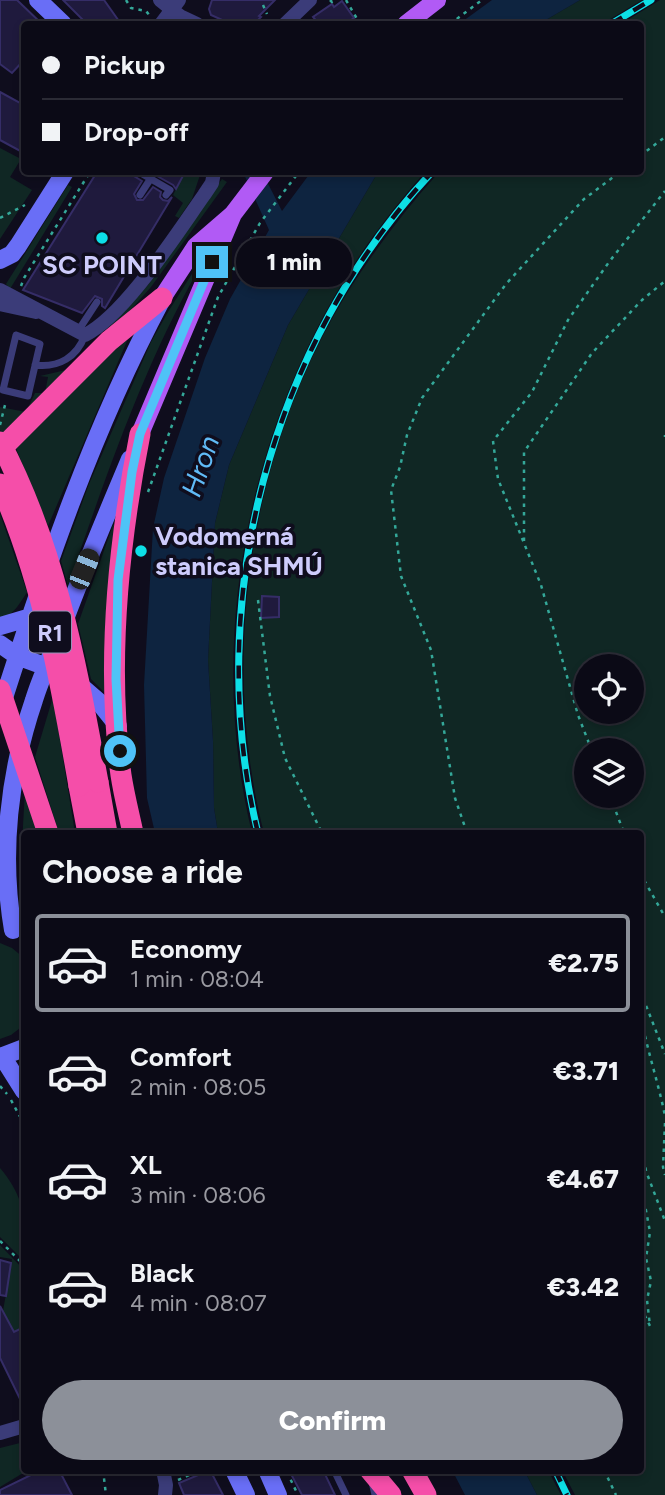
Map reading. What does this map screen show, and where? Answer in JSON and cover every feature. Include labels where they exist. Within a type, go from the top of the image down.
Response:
[{"type":"highway","points":[[0,450],[109,341],[162,298]]},
{"type":"highway","points":[[132,830],[121,775],[116,667],[118,580],[140,434]]},
{"type":"highway","name":"R1","points":[[0,442],[27,500],[52,567],[77,670],[89,784],[88,830]]},
{"type":"highway","name":"R1","points":[[0,484],[23,542],[43,606],[89,784],[106,830]]},
{"type":"highway","points":[[0,702],[47,830]]},
{"type":"highway","points":[[414,1474],[426,1495]]},
{"type":"highway","points":[[374,1477],[393,1495]]},
{"type":"main road","points":[[38,0],[60,21]]},
{"type":"main road","points":[[410,21],[437,0]]},
{"type":"main road","points":[[0,260],[12,254],[18,246],[63,175]]},
{"type":"main road","points":[[0,702],[85,467],[131,357],[162,298],[196,246],[233,214],[263,175]]},
{"type":"main road","points":[[15,928],[6,897],[10,801],[20,745],[34,699],[75,592],[233,214]]},
{"type":"main road","points":[[0,626],[31,617]]},
{"type":"main road","points":[[0,644],[17,656],[47,667],[83,688],[118,726]]},
{"type":"main road","points":[[9,1070],[21,1052]]},
{"type":"main road","points":[[236,1474],[246,1495]]},
{"type":"main road","points":[[269,1474],[278,1495]]},
{"type":"street","points":[[160,0],[175,5],[194,21]]},
{"type":"street","points":[[288,21],[310,0]]},
{"type":"street","points":[[157,21],[175,5]]},
{"type":"street","points":[[0,304],[34,312],[82,333],[106,321],[149,271],[204,195],[212,183],[213,175]]},
{"type":"street","points":[[0,290],[26,302],[34,312]]},
{"type":"street","points":[[0,317],[34,312]]},
{"type":"street","points":[[0,1433],[21,1427]]},
{"type":"lane","points":[[145,175],[170,190],[166,195]]},
{"type":"lane","points":[[141,195],[151,178]]},
{"type":"lane","points":[[35,365],[49,367],[66,361],[82,344],[82,333],[97,302]]},
{"type":"lane","points":[[16,335],[40,344],[35,365],[28,396],[3,390],[16,335]]},
{"type":"lane","points":[[336,1474],[346,1495]]},
{"type":"path","points":[[126,0],[131,8],[146,11],[157,21]]},
{"type":"path","points":[[330,0],[335,0]]},
{"type":"path","points":[[346,0],[358,21]]},
{"type":"path","points":[[454,21],[482,0]]},
{"type":"path","points":[[263,5],[267,14]]},
{"type":"path","points":[[644,153],[665,137]]},
{"type":"path","points":[[19,292],[24,278],[88,175]]},
{"type":"path","points":[[146,500],[218,297],[260,223],[297,175]]},
{"type":"path","points":[[466,830],[455,798],[431,650],[401,576],[391,490],[401,467],[407,435],[422,398],[506,284],[584,199],[617,175]]},
{"type":"path","points":[[82,186],[86,188]]},
{"type":"path","points":[[587,738],[541,585],[498,480],[493,441],[532,392],[568,320],[665,191]]},
{"type":"path","points":[[0,218],[28,204]]},
{"type":"path","points":[[524,545],[524,452],[592,353],[642,300],[665,281]]},
{"type":"path","points":[[0,425],[8,391]]},
{"type":"path","points":[[258,600],[270,696],[285,758],[321,830]]},
{"type":"path","points":[[615,808],[623,830]]},
{"type":"path","points":[[644,880],[665,917]]},
{"type":"path","points":[[644,1000],[665,1055]]},
{"type":"path","points":[[644,1037],[659,1083],[665,1116]]},
{"type":"path","points":[[0,1086],[21,1119]]},
{"type":"path","points":[[665,1123],[665,1175]]},
{"type":"path","points":[[644,1159],[665,1221]]},
{"type":"path","points":[[644,1203],[650,1233],[646,1258],[651,1281],[647,1300],[650,1326],[644,1314]]},
{"type":"path","points":[[0,1241],[21,1262]]},
{"type":"path","points":[[103,1474],[106,1495]]},
{"type":"path","points":[[166,1490],[194,1474]]},
{"type":"path","points":[[287,1474],[298,1495]]},
{"type":"path","points":[[606,1474],[616,1495]]},
{"type":"green space","points":[[580,0],[642,0],[607,21],[544,21]]},
{"type":"green space","points":[[660,0],[665,0],[665,1495],[575,1495],[564,1474],[644,1474],[644,830],[263,830],[250,765],[244,695],[245,624],[252,553],[267,483],[288,416],[315,351],[349,290],[403,215],[436,175],[644,175],[644,21],[626,21]]},
{"type":"green space","points":[[0,148],[21,159],[10,177],[32,190],[0,239]]},
{"type":"green space","points":[[183,175],[200,175],[192,199],[179,218],[175,216],[183,203],[173,195]]},
{"type":"green space","points":[[376,175],[422,175],[361,253],[309,345],[281,410],[259,479],[244,549],[235,620],[233,692],[239,763],[251,830],[218,830],[214,808],[208,660],[215,523],[229,465],[288,325]]},
{"type":"green space","points":[[222,179],[227,182],[151,287],[4,437],[0,430],[0,407],[26,412],[35,393],[45,393],[48,377],[40,376],[66,370],[123,313],[148,285]]},
{"type":"green space","points":[[68,185],[72,187],[10,289],[6,284]]},
{"type":"green space","points":[[205,253],[207,255],[165,333],[129,417],[68,586],[61,561],[89,484],[151,342]]},
{"type":"green space","points":[[125,339],[127,341],[48,526],[15,446]]},
{"type":"green space","points":[[0,514],[27,592],[13,612],[0,619]]},
{"type":"green space","points":[[116,524],[105,693],[91,679],[78,624],[113,525]]},
{"type":"green space","points":[[53,697],[75,830],[58,830],[35,757]]},
{"type":"green space","points":[[25,790],[38,830],[23,830]]},
{"type":"green space","points":[[0,943],[21,956],[21,1027],[0,1039]]},
{"type":"green space","points":[[0,1168],[20,1201],[21,1258],[0,1237]]},
{"type":"green space","points":[[0,1245],[21,1267],[21,1328],[14,1332],[3,1311],[12,1259],[0,1257]]},
{"type":"green space","points":[[21,1443],[21,1474],[0,1487],[0,1448]]},
{"type":"green space","points":[[526,1474],[550,1474],[561,1495],[537,1495]]},
{"type":"water","points":[[492,0],[580,0],[544,21],[463,21]]},
{"type":"water","name":"Hron","points":[[244,175],[264,175],[282,211],[309,175],[376,175],[288,325],[229,465],[215,523],[208,660],[214,808],[218,830],[154,830],[147,798],[144,685],[153,528],[164,478],[205,358],[230,299],[269,230]]},
{"type":"water","points":[[454,1474],[526,1474],[537,1495],[465,1495]]},
{"type":"building","points":[[0,0],[17,0],[39,21],[21,21],[21,63],[12,73],[0,64]]},
{"type":"building","points":[[63,0],[104,0],[119,21],[84,21]]},
{"type":"building","points":[[212,0],[275,0],[257,21],[224,21],[211,15],[209,9]]},
{"type":"building","points":[[342,1],[354,18],[350,21],[316,21],[313,17],[332,4],[334,7]]},
{"type":"building","points":[[0,92],[21,103],[21,151],[0,140]]},
{"type":"building","name":"SC POINT","points":[[95,175],[134,175],[142,181],[134,194],[137,200],[143,200],[153,187],[161,192],[160,197],[163,200],[168,201],[172,197],[105,308],[102,306],[102,299],[95,296],[82,313],[23,290]]},
{"type":"building","points":[[155,175],[183,175],[176,189]]},
{"type":"building","points":[[262,596],[279,597],[279,617],[261,618]]},
{"type":"building","points":[[0,1260],[11,1263],[6,1296],[0,1295]]},
{"type":"building","points":[[0,1306],[14,1332],[21,1328],[21,1401],[0,1358]]},
{"type":"building","points":[[33,1474],[61,1474],[72,1495],[0,1495],[0,1490]]},
{"type":"building","points":[[200,1474],[212,1474],[223,1495],[184,1495],[179,1483]]},
{"type":"building","points":[[291,1474],[325,1474],[335,1495],[302,1495]]},
{"type":"railway","points":[[616,21],[651,0]]},
{"type":"railway","points":[[257,830],[243,746],[239,657],[246,568],[263,481],[291,397],[329,316],[376,241],[430,175]]},
{"type":"railway","points":[[557,1474],[567,1495]]},
{"type":"place","name":"SC POINT","points":[[102,238]]},
{"type":"place","name":"Vodomerná stanica SHMÚ","points":[[141,551]]},
{"type":"route","points":[[120,751],[116,679],[118,580],[132,472],[140,434],[212,262]]}]
